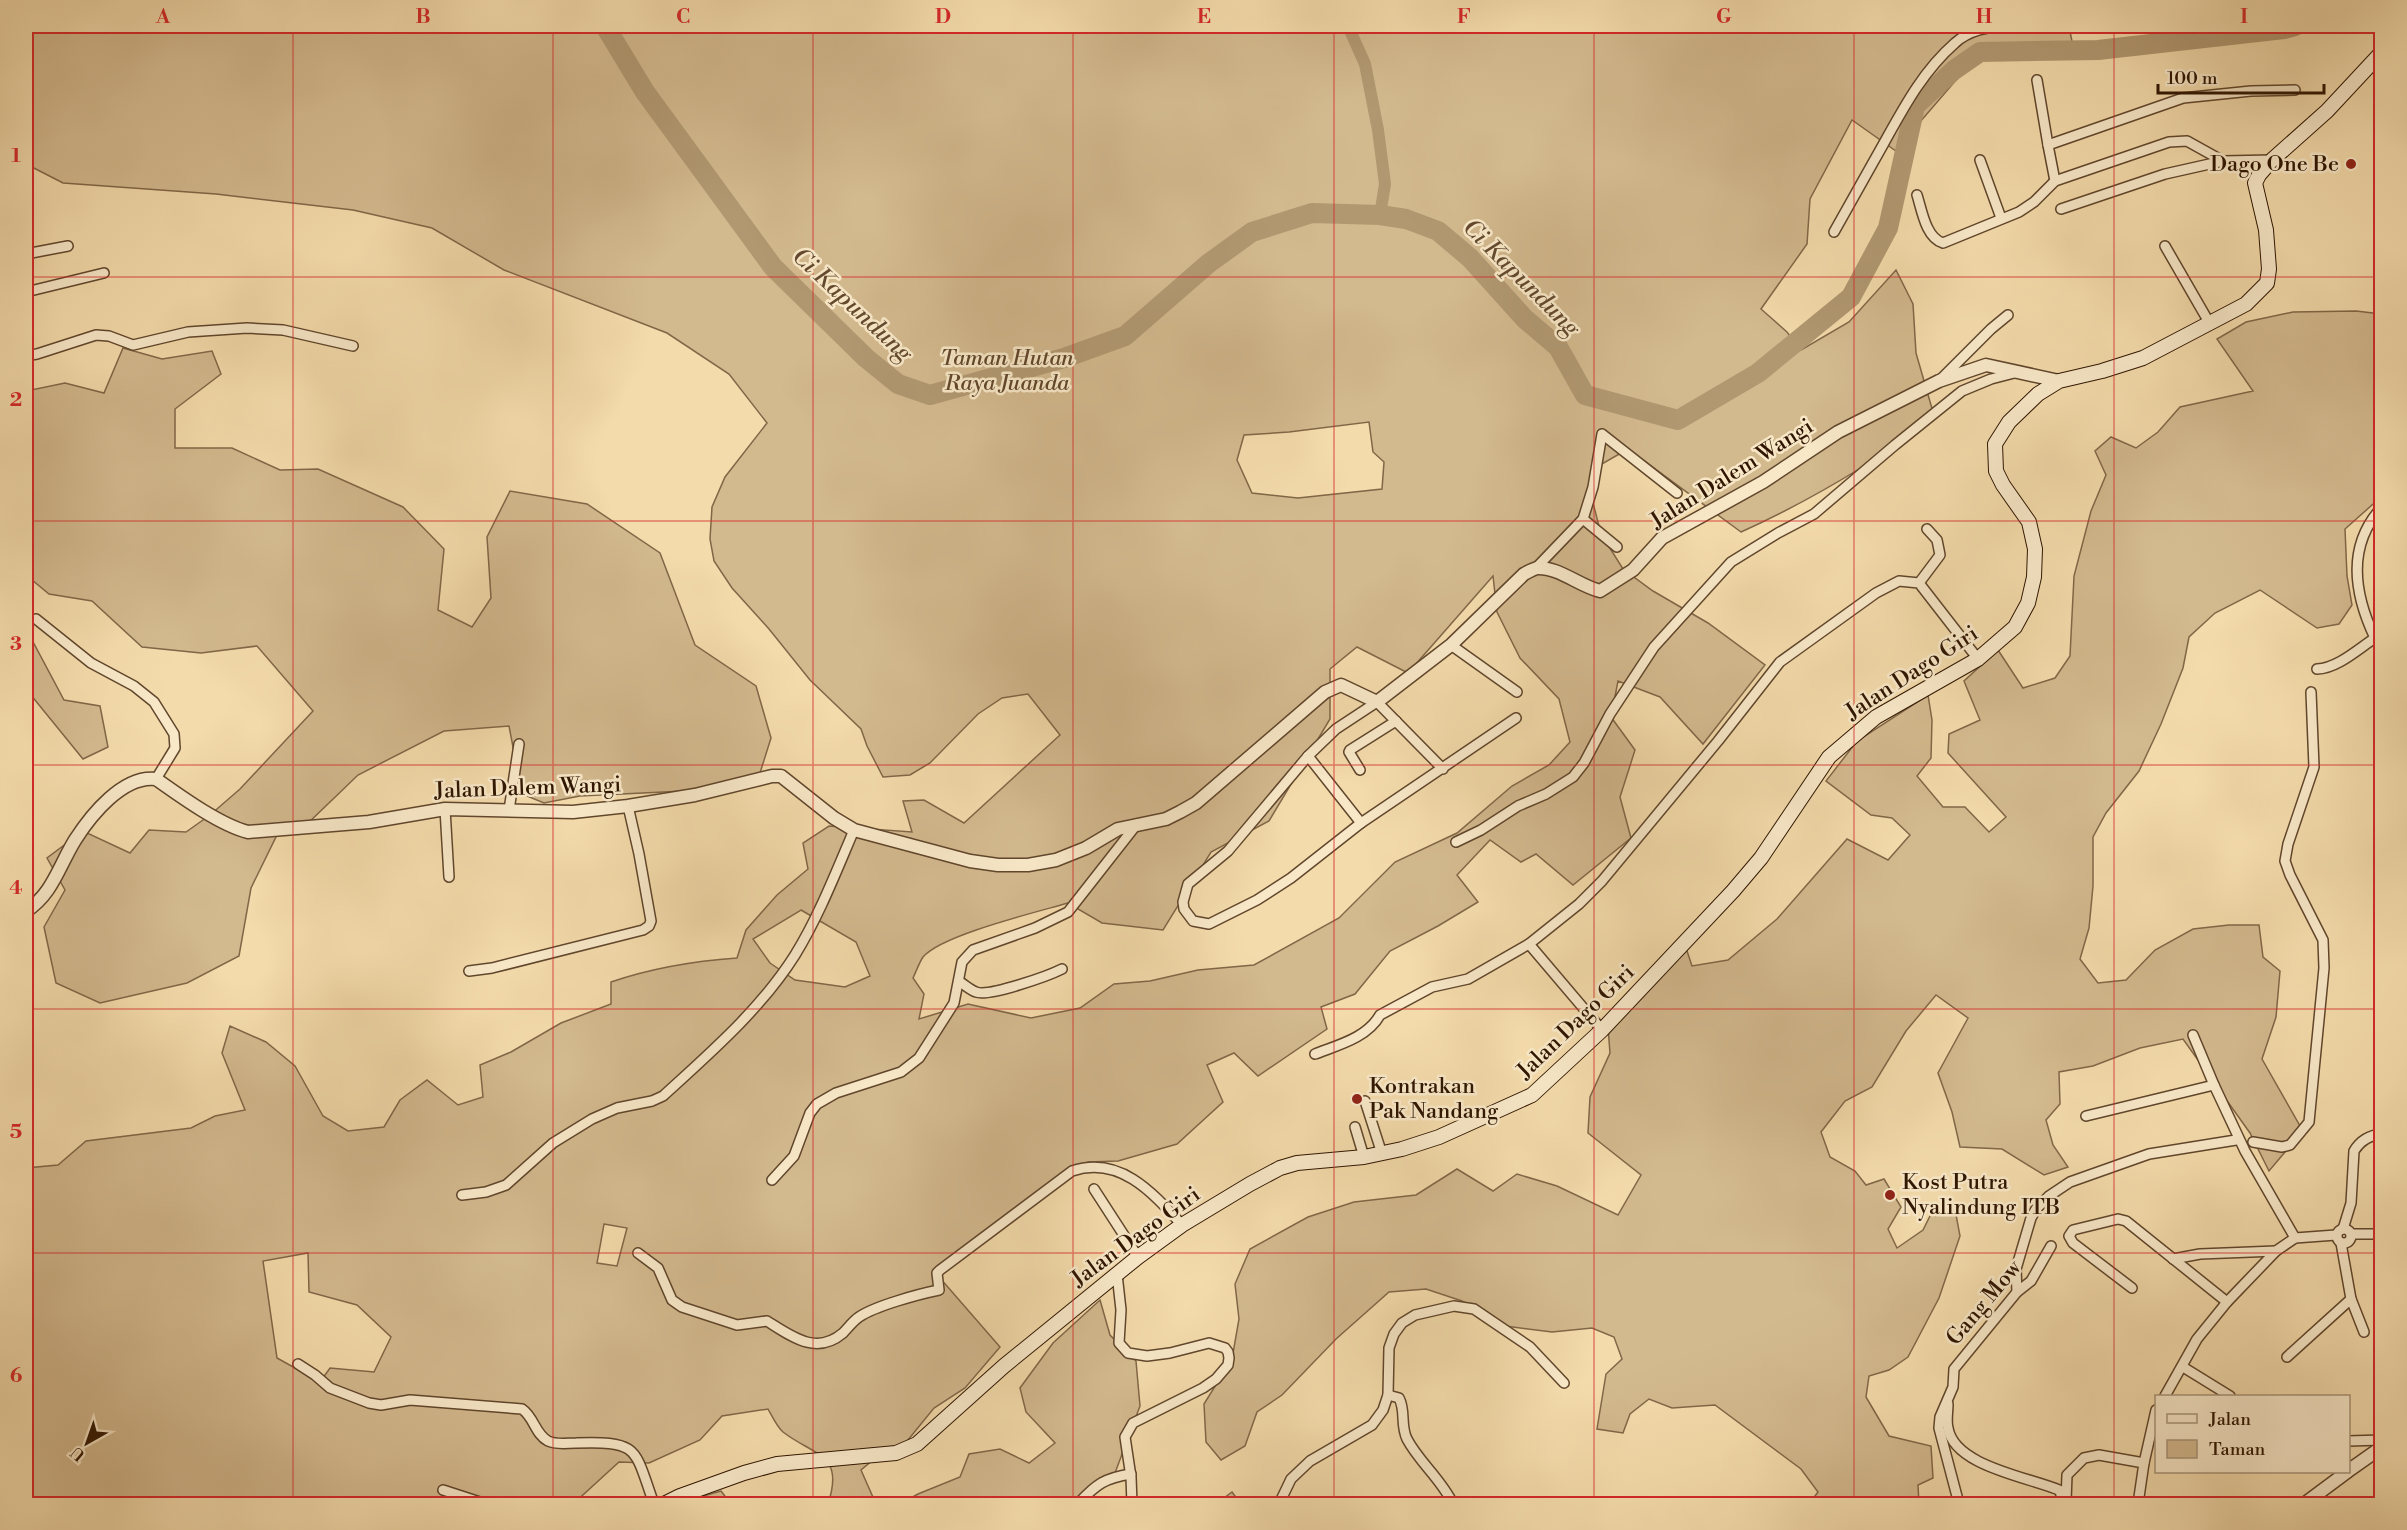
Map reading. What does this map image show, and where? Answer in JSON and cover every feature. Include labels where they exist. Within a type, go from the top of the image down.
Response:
[{"type":"main road","points":[[2059,381],[2144,358],[2246,304],[2267,283],[2269,269],[2266,230],[2255,183],[2272,160],[2327,111],[2382,51]]},
{"type":"main road","name":"Jalan Dago Giri","points":[[664,1504],[733,1477],[777,1464],[896,1453],[917,1444],[1004,1366],[1138,1257],[1182,1225],[1280,1168],[1297,1163],[1382,1154],[1439,1137],[1532,1095],[1602,1030],[1667,963],[1761,858],[1829,757],[1876,717],[1978,659],[2015,627],[2028,603],[2034,577],[2035,549],[2029,522],[1996,471],[1995,444],[2008,422],[2038,394],[2059,381]]},
{"type":"street","points":[[1834,232],[1898,114],[1917,86],[1956,42],[1968,34],[1993,26],[2011,26]]},
{"type":"street","points":[[2037,80],[2055,181]]},
{"type":"street","points":[[2048,145],[2183,98],[2252,90],[2295,90]]},
{"type":"street","points":[[1917,195],[1924,221],[1938,241],[1943,243],[2019,212],[2034,202],[2055,181],[2180,140],[2187,141],[2223,161]]},
{"type":"street","points":[[1980,160],[2001,218]]},
{"type":"street","points":[[2061,209],[2165,174],[2223,161],[2272,160]]},
{"type":"street","points":[[26,254],[68,246]]},
{"type":"street","points":[[2165,246],[2210,324]]},
{"type":"street","points":[[26,292],[104,273]]},
{"type":"street","points":[[1939,381],[2008,315]]},
{"type":"street","points":[[26,351],[31,355],[37,354],[96,335],[109,336],[133,345],[188,332],[247,328],[283,330],[353,346]]},
{"type":"street","name":"Jalan Dalem Wangi","points":[[1536,568],[1561,574],[1588,588],[1600,591],[1634,570],[1662,538],[1763,482],[1838,432],[1939,381],[1986,365],[2059,381]]},
{"type":"street","points":[[1456,842],[1573,777],[1584,763],[1610,714],[1654,647],[1731,562],[1778,533],[1815,514],[1962,391],[1991,379],[2019,372]]},
{"type":"street","points":[[1516,718],[1361,823],[1291,878],[1257,900],[1209,924],[1200,924],[1188,915],[1183,902],[1188,884],[1228,851],[1308,756],[1336,729],[1377,702],[1451,645],[1524,574],[1536,568],[1582,519],[1593,487],[1602,434],[1677,493]]},
{"type":"street","points":[[2317,669],[2347,657],[2375,638],[2356,584],[2356,570],[2361,536],[2382,507]]},
{"type":"street","points":[[1582,519],[1617,547]]},
{"type":"street","points":[[1919,583],[1940,555],[1936,540],[1927,529]]},
{"type":"street","points":[[1315,1054],[1355,1039],[1378,1020],[1380,1014],[1432,987],[1467,979],[1529,944],[1579,904],[1602,881],[1780,662],[1876,593],[1899,581],[1919,583],[1978,659]]},
{"type":"street","points":[[26,911],[39,903],[50,888],[75,840],[93,816],[132,782],[144,777],[156,779],[175,748],[174,734],[154,702],[134,686],[92,663],[36,619]]},
{"type":"street","points":[[1451,645],[1517,692]]},
{"type":"street","name":"Jalan Dalem Wangi","points":[[156,779],[218,820],[234,829],[248,832],[369,822],[445,809],[573,812],[694,795],[780,776],[834,818],[854,830],[970,861],[998,865],[1028,865],[1056,860],[1086,848],[1118,829],[1166,819],[1196,803],[1325,692],[1341,686],[1377,702]]},
{"type":"street","points":[[2253,1142],[2282,1147],[2290,1145],[2309,1122],[2324,968],[2322,940],[2285,861],[2288,844],[2314,767],[2311,692]]},
{"type":"street","points":[[1377,702],[1443,769]]},
{"type":"street","points":[[1360,770],[1350,750],[1396,721]]},
{"type":"street","points":[[509,810],[519,744]]},
{"type":"street","points":[[1308,756],[1361,823]]},
{"type":"street","points":[[469,971],[492,968],[643,930],[649,926],[651,921],[628,806]]},
{"type":"street","points":[[445,809],[449,877]]},
{"type":"street","points":[[772,1180],[794,1156],[810,1113],[817,1104],[836,1093],[901,1072],[919,1058],[954,1003],[963,963],[973,950],[1035,928],[1068,912],[1137,824]]},
{"type":"street","points":[[462,1196],[486,1192],[506,1185],[553,1143],[592,1119],[618,1108],[652,1101],[663,1096],[722,1042],[773,986],[794,957],[809,930],[854,830]]},
{"type":"street","points":[[1529,944],[1602,1030]]},
{"type":"street","points":[[960,981],[977,993],[994,992],[1043,979],[1062,969]]},
{"type":"street","points":[[2193,1035],[2241,1145],[2295,1238]]},
{"type":"street","points":[[2086,1116],[2214,1085]]},
{"type":"street","points":[[1365,1101],[1382,1154]]},
{"type":"street","points":[[1356,1127],[1364,1157]]},
{"type":"street","points":[[2364,1332],[2351,1299],[2343,1235],[2351,1203],[2354,1152],[2357,1146],[2372,1135],[2382,1134]]},
{"type":"street","points":[[2018,1292],[2016,1269],[2031,1218],[2036,1209],[2049,1196],[2070,1182],[2149,1154],[2241,1145]]},
{"type":"street","points":[[638,1253],[658,1268],[672,1300],[682,1307],[737,1325],[768,1320],[800,1341],[820,1344],[831,1341],[843,1333],[860,1316],[916,1294],[939,1290],[937,1273],[940,1270],[1072,1171],[1088,1166],[1109,1168],[1130,1177],[1156,1197],[1182,1225]]},
{"type":"street","points":[[1094,1189],[1138,1257]]},
{"type":"street","points":[[2132,1288],[2073,1243],[2069,1236],[2073,1230],[2118,1219],[2126,1221],[2227,1302]]},
{"type":"street","points":[[2166,1395],[2197,1339],[2227,1302],[2276,1251],[2295,1238],[2382,1234]]},
{"type":"street","name":"Gang Mow","points":[[1959,1504],[1940,1436],[1940,1417],[1950,1391],[1954,1369],[2018,1292],[2031,1281],[2051,1246]]},
{"type":"street","points":[[2173,1259],[2200,1254],[2276,1251]]},
{"type":"street","points":[[1117,1274],[1121,1310],[1119,1343],[1128,1353],[1146,1356],[1209,1343],[1225,1348],[1229,1358],[1228,1365],[1216,1379],[1203,1388],[1133,1423],[1125,1437],[1131,1474],[1132,1504]]},
{"type":"street","points":[[2287,1357],[2351,1299]]},
{"type":"street","points":[[1279,1504],[1291,1479],[1311,1461],[1372,1425],[1383,1410],[1389,1395],[1389,1348],[1394,1334],[1402,1323],[1415,1315],[1454,1306],[1474,1309],[1530,1347],[1564,1383]]},
{"type":"street","points":[[298,1364],[330,1388],[369,1403],[381,1405],[410,1400],[522,1409],[529,1413],[540,1434],[548,1441],[623,1444],[637,1455],[654,1504]]},
{"type":"street","points":[[2183,1367],[2228,1395]]},
{"type":"street","points":[[1950,1391],[1948,1429],[1957,1448],[1979,1462],[2059,1490],[2063,1504]]},
{"type":"street","points":[[1389,1395],[1399,1398],[1403,1406],[1402,1422],[1407,1438],[1453,1504]]},
{"type":"street","points":[[2138,1504],[2144,1463],[2155,1418]]},
{"type":"street","points":[[2350,1441],[2382,1440]]},
{"type":"street","points":[[2350,1470],[2382,1446]]},
{"type":"street","points":[[2063,1504],[2067,1475],[2084,1458],[2099,1455],[2144,1463]]},
{"type":"street","points":[[2304,1504],[2345,1473]]},
{"type":"street","points":[[1078,1504],[1100,1482],[1111,1477],[1131,1474]]},
{"type":"street","points":[[443,1490],[486,1504]]},
{"type":"green space","name":"Taman Hutan Raya Juanda","points":[[26,26],[2069,26],[2075,57],[2008,49],[1986,53],[1969,65],[1907,137],[1903,156],[1852,120],[1810,199],[1807,244],[1761,309],[1787,332],[1801,350],[1849,322],[1896,270],[1913,304],[1916,353],[1935,419],[1841,480],[1741,532],[1628,449],[1600,465],[1591,495],[1601,534],[1623,569],[1653,591],[1708,623],[1765,665],[1703,744],[1660,697],[1618,681],[1611,717],[1635,750],[1620,797],[1631,838],[1573,885],[1536,854],[1521,862],[1490,840],[1457,875],[1478,902],[1390,951],[1355,994],[1321,1007],[1327,1029],[1258,1076],[1234,1053],[1207,1065],[1223,1102],[1177,1144],[1118,1161],[1088,1162],[933,1270],[1000,1347],[965,1388],[934,1408],[903,1446],[879,1455],[861,1470],[876,1504],[828,1504],[832,1487],[829,1465],[824,1458],[783,1432],[768,1409],[722,1416],[700,1440],[649,1463],[619,1462],[573,1504],[26,1504],[26,1168],[58,1165],[86,1141],[191,1128],[215,1116],[245,1110],[222,1053],[230,1026],[266,1042],[295,1066],[323,1116],[348,1131],[384,1127],[400,1100],[427,1080],[458,1105],[483,1097],[480,1065],[511,1052],[561,1023],[611,1004],[611,982],[673,966],[737,958],[746,930],[777,895],[808,869],[803,843],[829,826],[912,832],[903,801],[924,800],[964,823],[1060,735],[1028,694],[1002,698],[978,714],[930,763],[910,775],[883,777],[861,729],[810,680],[732,588],[714,561],[710,539],[712,507],[725,477],[767,423],[729,374],[667,333],[504,270],[432,228],[353,210],[216,194],[63,183],[26,164]],"holes":[[[1369,422],[1373,452],[1384,462],[1382,489],[1298,498],[1252,493],[1237,460],[1244,435]],[[1493,576],[1497,612],[1520,658],[1559,699],[1570,742],[1549,765],[1512,786],[1457,833],[1395,862],[1339,918],[1254,965],[1198,970],[1150,981],[1114,984],[1080,1008],[1031,1018],[968,1004],[919,1019],[924,994],[913,978],[923,957],[933,949],[969,933],[1068,903],[1102,923],[1163,930],[1211,852],[1269,821],[1330,719],[1330,669],[1357,647],[1408,673]],[[801,910],[856,942],[870,976],[845,987],[795,980],[770,963],[753,939]],[[604,1224],[627,1228],[617,1266],[597,1263]],[[308,1253],[309,1292],[357,1305],[391,1337],[374,1372],[330,1368],[320,1382],[277,1358],[263,1261]]]},
{"type":"green space","points":[[2356,311],[2381,314],[2381,497],[2345,529],[2347,576],[2352,605],[2339,624],[2317,628],[2260,590],[2215,613],[2189,637],[2183,668],[2139,771],[2106,813],[2093,837],[2093,886],[2089,928],[2080,959],[2098,983],[2126,980],[2155,950],[2193,929],[2229,925],[2259,925],[2263,957],[2280,971],[2276,1017],[2262,1059],[2300,1126],[2285,1152],[2269,1171],[2250,1133],[2183,1039],[2140,1048],[2093,1066],[2059,1072],[2060,1104],[2046,1120],[2053,1145],[2068,1167],[2044,1175],[2002,1149],[1960,1147],[1952,1112],[1938,1073],[1968,1018],[1936,995],[1906,1031],[1872,1087],[1845,1101],[1821,1132],[1830,1157],[1855,1171],[1866,1185],[1884,1179],[1901,1207],[1888,1229],[1897,1248],[1923,1230],[1932,1212],[1955,1209],[1960,1236],[1939,1298],[1908,1357],[1889,1370],[1869,1376],[1866,1397],[1889,1436],[1931,1446],[1933,1478],[1918,1485],[1919,1504],[1809,1504],[1818,1492],[1801,1469],[1715,1405],[1672,1408],[1649,1399],[1630,1414],[1623,1433],[1597,1429],[1606,1374],[1622,1359],[1614,1337],[1592,1328],[1552,1332],[1505,1326],[1462,1301],[1426,1289],[1389,1292],[1336,1339],[1282,1395],[1257,1412],[1245,1446],[1221,1460],[1206,1442],[1204,1404],[1232,1359],[1239,1319],[1235,1284],[1250,1249],[1308,1217],[1354,1202],[1416,1195],[1457,1169],[1493,1191],[1517,1174],[1557,1186],[1618,1215],[1641,1175],[1588,1133],[1590,1097],[1610,1053],[1608,1027],[1685,945],[1692,966],[1728,960],[1777,919],[1847,839],[1888,860],[1910,835],[1892,818],[1871,815],[1826,781],[1857,741],[1928,695],[1932,720],[1931,758],[1917,776],[1943,807],[1965,807],[1989,832],[2006,817],[1948,753],[1949,734],[1980,720],[1964,681],[1998,650],[2023,688],[2055,678],[2070,656],[2074,576],[2091,511],[2106,475],[2095,451],[2111,437],[2136,448],[2158,432],[2180,407],[2253,391],[2217,339],[2246,322],[2293,312]]},
{"type":"green space","points":[[123,348],[162,359],[212,351],[221,374],[175,409],[175,448],[232,448],[280,470],[318,469],[403,507],[444,549],[438,610],[472,627],[491,598],[487,537],[510,491],[587,504],[660,553],[695,645],[756,686],[771,738],[760,773],[705,790],[580,796],[544,803],[522,794],[509,726],[444,731],[358,775],[306,825],[278,833],[251,888],[239,956],[187,983],[100,1003],[56,983],[44,927],[65,890],[47,858],[83,831],[130,853],[149,830],[186,832],[240,789],[313,711],[257,646],[201,653],[142,647],[92,601],[49,594],[26,575],[26,391],[65,383],[104,393]]},
{"type":"green space","points":[[26,635],[32,640],[64,700],[100,706],[108,747],[83,759],[26,689]]},
{"type":"green space","points":[[1100,1300],[1110,1335],[1136,1361],[1140,1406],[1112,1481],[1072,1504],[900,1504],[960,1477],[969,1454],[1000,1449],[1029,1463],[1055,1443],[1026,1412],[1020,1388],[1053,1343]]},
{"type":"green space","points":[[721,1491],[731,1504],[676,1504],[678,1503]]},
{"type":"green space","points":[[1232,1492],[1241,1504],[1216,1504]]},
{"type":"waterway","name":"Ci Kapundung","points":[[605,26],[645,92],[773,267],[866,358],[898,384],[930,395],[1064,358],[1125,336],[1209,263],[1252,232],[1312,213],[1380,215],[1406,219],[1438,231],[1470,258],[1525,319],[1558,347],[1585,395],[1678,420],[1758,373],[1851,297],[1888,228],[1915,106],[1954,70],[1980,52],[2098,50],[2295,26]]},
{"type":"waterway","points":[[1348,26],[1365,64],[1378,130],[1385,184],[1380,215]]},
{"type":"place","name":"Dago One Be","points":[[2351,164]]},
{"type":"place","name":"Kontrakan Pak Nandang","points":[[1357,1099]]},
{"type":"place","name":"Kost Putra Nyalindung ITB","points":[[1890,1195]]}]
